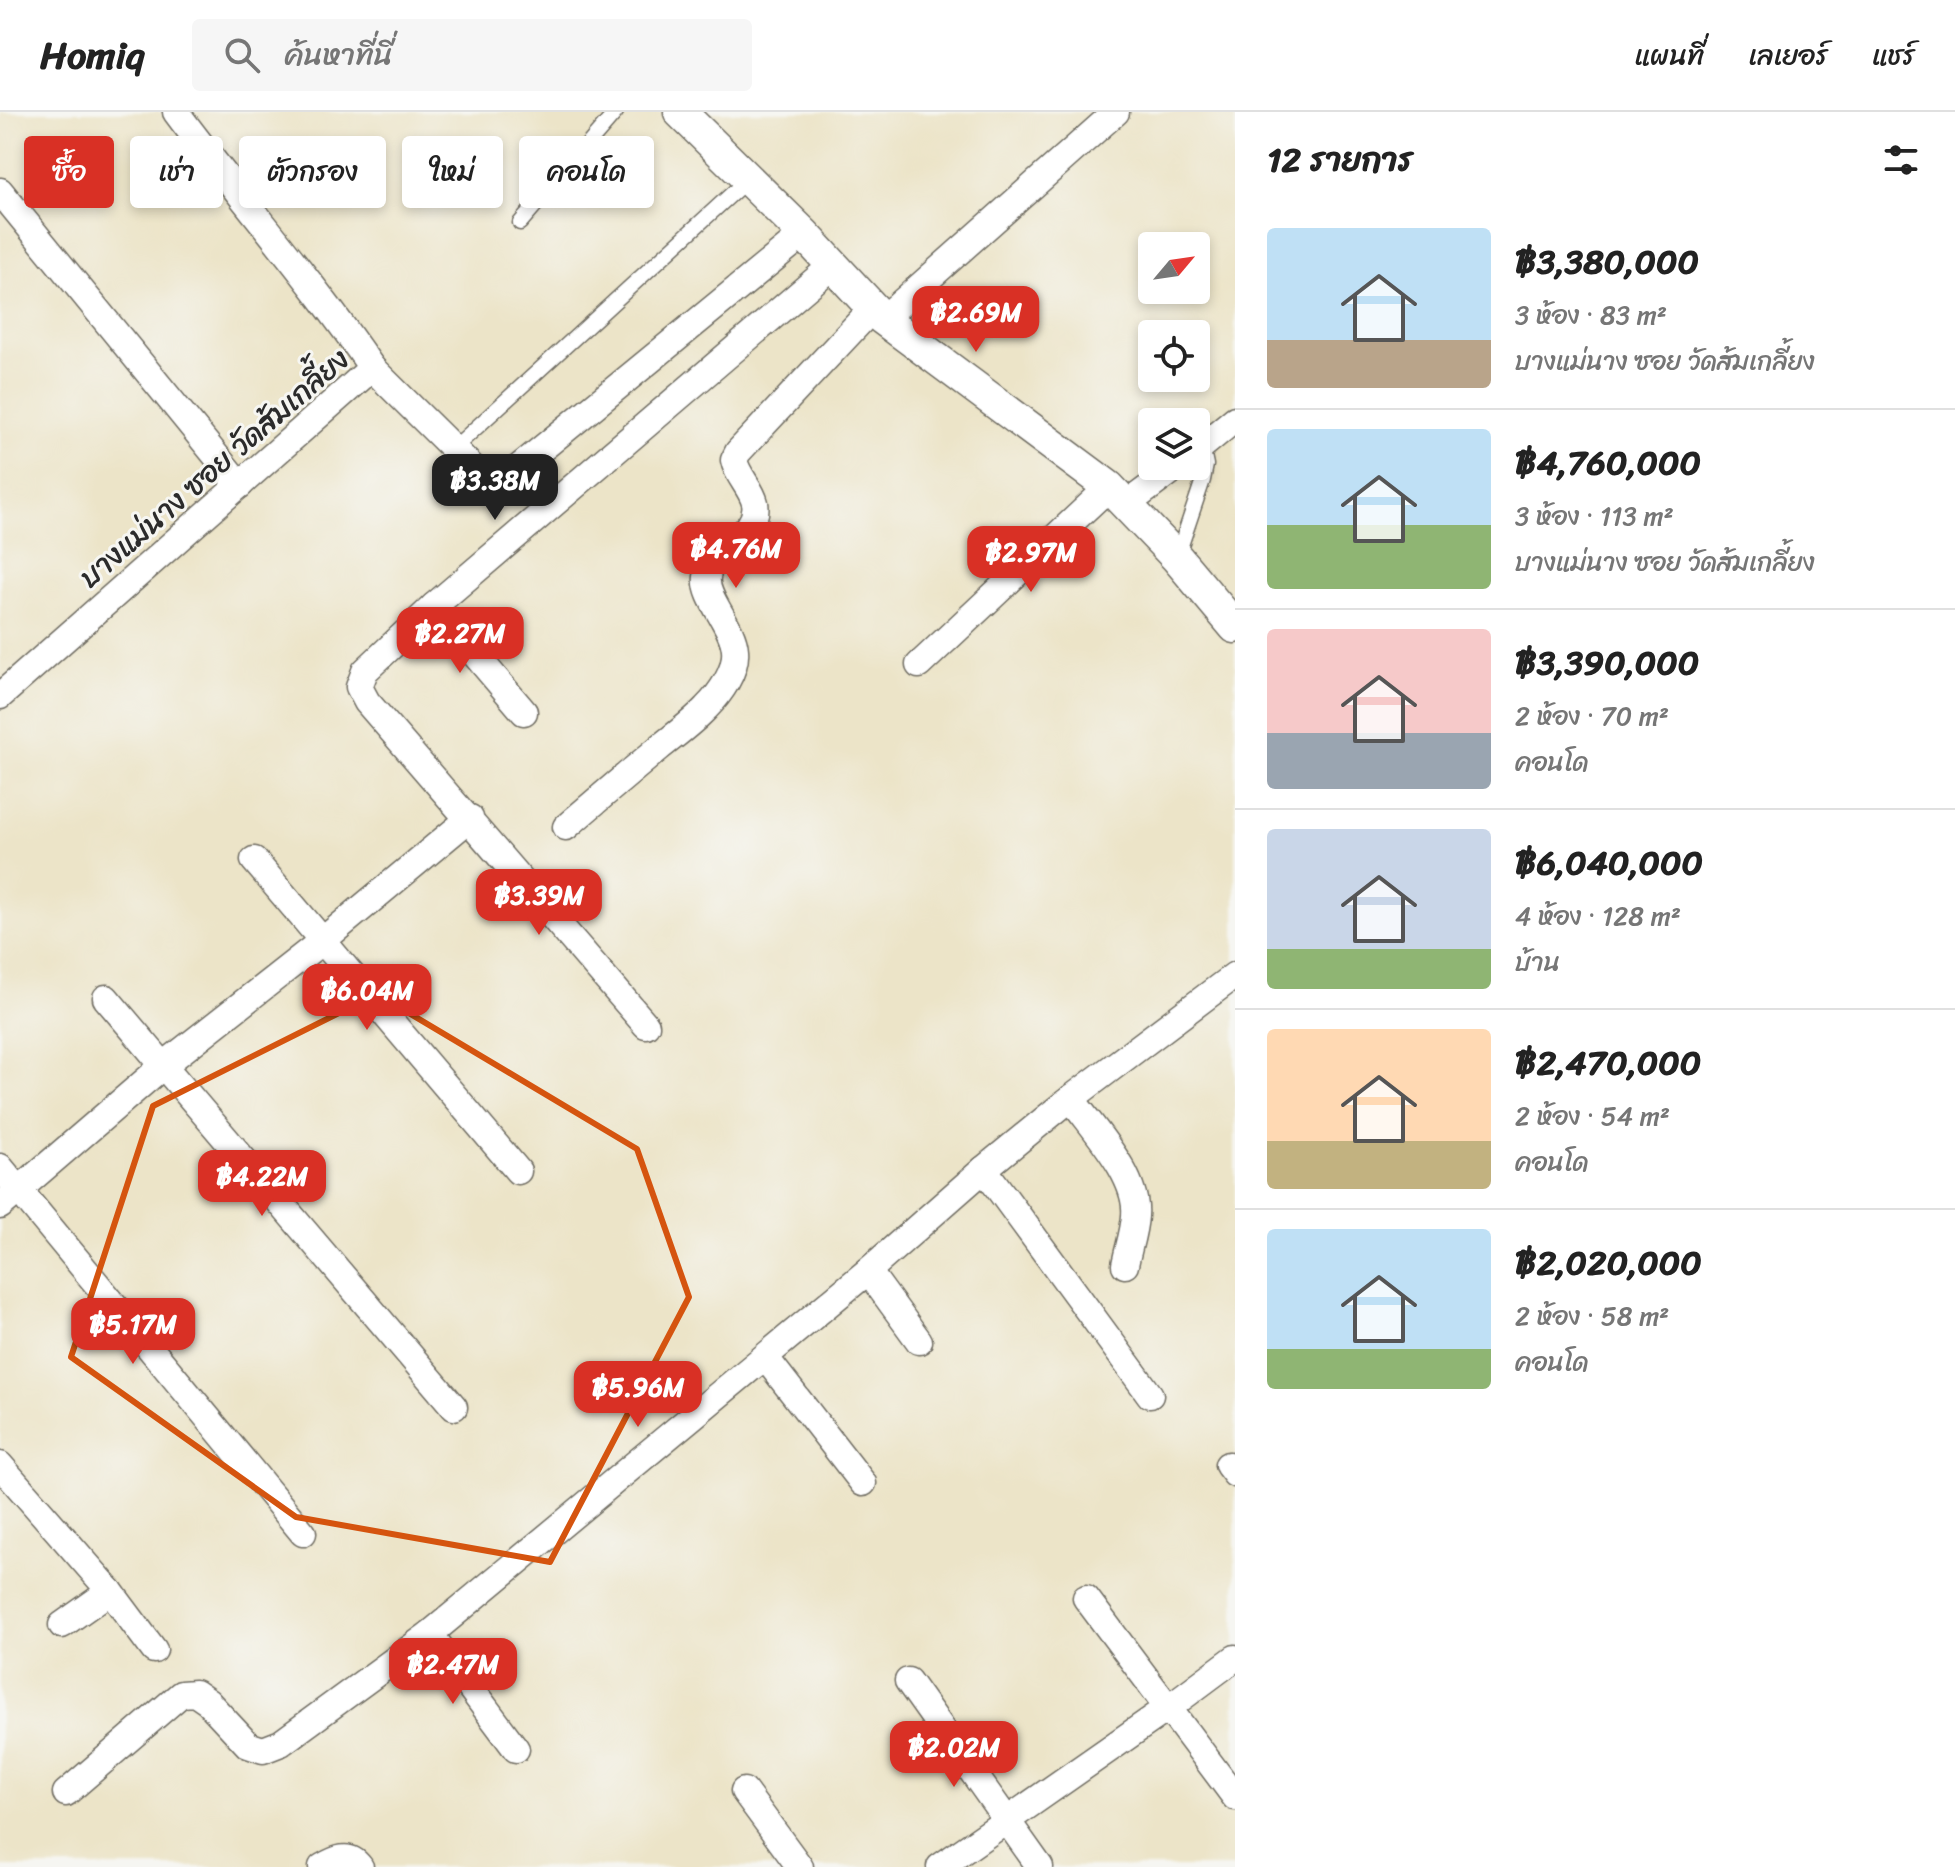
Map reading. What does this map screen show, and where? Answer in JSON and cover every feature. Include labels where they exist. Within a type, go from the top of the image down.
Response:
[{"type":"street","points":[[176,112],[339,319],[372,368]]},
{"type":"street","points":[[680,112],[804,234],[878,314],[1118,496],[1177,558],[1235,627]]},
{"type":"street","points":[[566,827],[706,709],[728,681],[736,652],[730,627],[709,593],[707,576],[717,556],[749,526],[755,511],[754,500],[737,473],[734,460],[738,452],[878,314],[1116,112]]},
{"type":"street","points":[[0,191],[240,485]]},
{"type":"street","name":"บางแม่นาง ซอย วัดส้มเกลี้ยง","points":[[0,696],[372,368],[475,470],[490,479],[511,474],[804,234]]},
{"type":"street","points":[[646,1025],[367,702],[359,687],[365,671],[434,606],[833,265]]},
{"type":"street","points":[[1210,440],[1235,419]]},
{"type":"street","points":[[919,665],[1118,496],[1150,480]]},
{"type":"street","points":[[434,606],[524,712]]},
{"type":"street","points":[[10,1197],[164,1065],[322,941],[470,818]]},
{"type":"street","points":[[254,860],[518,1171]]},
{"type":"street","points":[[66,1793],[181,1694],[195,1693],[208,1702],[248,1745],[263,1750],[281,1743],[430,1634],[868,1271],[984,1169],[1071,1098],[1235,975]]},
{"type":"street","points":[[106,998],[454,1407]]},
{"type":"street","points":[[1071,1098],[1127,1177],[1134,1194],[1136,1214],[1125,1265]]},
{"type":"street","points":[[0,1167],[10,1197],[303,1533]]},
{"type":"street","points":[[984,1169],[1150,1395]]},
{"type":"street","points":[[868,1271],[919,1341]]},
{"type":"street","points":[[765,1357],[863,1483]]},
{"type":"street","points":[[0,1465],[110,1591],[154,1650]]},
{"type":"street","points":[[62,1625],[110,1591]]},
{"type":"street","points":[[1086,1598],[1235,1797]]},
{"type":"street","points":[[430,1634],[516,1749]]},
{"type":"street","points":[[940,1867],[1235,1658]]},
{"type":"street","points":[[908,1681],[1040,1867]]},
{"type":"street","points":[[744,1791],[800,1867]]},
{"type":"street","points":[[322,1867],[336,1859],[346,1858],[360,1867]]},
{"type":"lane","points":[[520,223],[616,112]]},
{"type":"lane","points":[[453,449],[748,179]]},
{"type":"lane","points":[[1177,558],[1203,480]]},
{"type":"highlighted area","points":[[377,994],[637,1149],[689,1297],[550,1562],[296,1517],[71,1357],[153,1106]]}]
